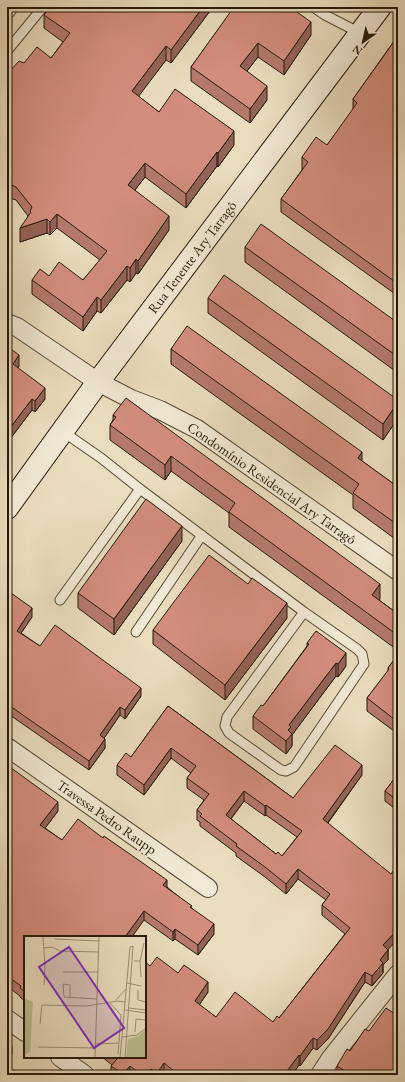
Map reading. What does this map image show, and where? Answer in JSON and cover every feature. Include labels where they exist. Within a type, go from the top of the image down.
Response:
[{"type":"main road","name":"Rua Tenente Ary Tarragô","points":[[7,508],[98,382],[380,7]]},
{"type":"street","name":"Condomínio Residencial Ary Tarragô","points":[[7,323],[17,327],[98,382],[131,399],[160,410],[197,429],[398,571]]},
{"type":"street","name":"Travessa Pedro Raupp","points":[[7,747],[208,888]]},
{"type":"street","points":[[320,1075],[331,1058],[398,974]]},
{"type":"street","points":[[7,1019],[24,1031]]},
{"type":"street","points":[[61,1058],[85,1075]]},
{"type":"lane","points":[[7,51],[43,7]]},
{"type":"lane","points":[[313,7],[360,33]]},
{"type":"lane","points":[[62,431],[101,458],[140,489],[362,654],[364,664],[294,767],[286,771],[280,770],[229,733],[225,726],[227,717],[304,612]]},
{"type":"lane","points":[[60,600],[140,489]]},
{"type":"lane","points":[[136,632],[202,535]]},
{"type":"building","points":[[50,7],[203,7],[171,50],[166,46],[132,91],[159,112],[175,89],[234,131],[186,194],[145,163],[128,185],[169,216],[138,261],[136,259],[130,268],[127,266],[101,300],[97,297],[83,317],[32,280],[40,269],[49,276],[59,262],[83,280],[107,251],[57,214],[50,222],[47,219],[20,228],[31,212],[32,207],[16,187],[7,183],[7,69],[10,71],[19,61],[24,63],[37,47],[51,58],[70,33],[44,15]]},
{"type":"building","points":[[234,7],[290,7],[311,22],[284,61],[258,43],[240,66],[267,86],[250,109],[191,67]]},
{"type":"building","points":[[398,24],[398,33],[394,30]]},
{"type":"building","points":[[398,36],[398,284],[281,199],[308,162],[302,157],[316,137],[327,145],[357,103],[353,99]]},
{"type":"building","points":[[261,224],[398,323],[398,357],[245,247]]},
{"type":"building","points":[[224,275],[398,400],[383,424],[208,298]]},
{"type":"building","points":[[187,326],[362,452],[358,458],[398,487],[398,525],[353,493],[359,484],[171,349]]},
{"type":"building","points":[[7,346],[19,355],[13,364],[45,388],[35,401],[32,399],[7,432]]},
{"type":"building","points":[[126,398],[380,584],[372,595],[398,614],[398,631],[396,634],[229,512],[235,503],[171,456],[165,465],[110,425],[116,417],[113,415]]},
{"type":"building","points":[[146,499],[182,526],[114,619],[78,593]]},
{"type":"building","points":[[209,555],[248,584],[252,578],[287,603],[225,685],[153,630]]},
{"type":"building","points":[[11,593],[32,608],[17,631],[40,646],[55,625],[141,688],[125,710],[120,707],[100,735],[105,739],[89,761],[7,704],[7,599]]},
{"type":"building","points":[[316,631],[346,653],[338,664],[336,663],[289,725],[291,727],[288,730],[292,734],[286,741],[253,716],[261,705],[263,706],[309,644],[307,643]]},
{"type":"building","points":[[397,656],[398,714],[394,719],[367,698]]},
{"type":"building","points":[[168,706],[293,798],[335,745],[362,765],[323,819],[391,874],[398,864],[398,929],[383,945],[388,950],[380,960],[383,963],[372,976],[365,972],[328,1029],[317,1040],[313,1038],[284,1075],[179,1075],[164,1063],[157,1073],[151,1069],[146,1075],[142,1075],[130,1066],[123,1074],[111,1066],[117,1059],[116,1058],[146,1058],[146,963],[150,966],[157,957],[178,973],[184,965],[208,982],[195,1001],[216,1017],[235,992],[273,1022],[277,1016],[279,1018],[350,928],[322,905],[330,894],[298,869],[286,884],[236,846],[237,844],[200,816],[202,814],[197,810],[209,794],[187,778],[196,766],[171,748],[144,785],[117,765],[126,753],[131,757]],"holes":[[[244,791],[265,806],[266,805],[302,831],[282,856],[278,852],[276,854],[226,815]]]},
{"type":"building","points":[[7,765],[58,802],[40,825],[62,840],[78,819],[103,838],[104,836],[167,880],[163,885],[214,924],[198,945],[175,929],[173,932],[144,911],[126,936],[24,936],[24,991],[20,988],[21,986],[7,976]]},
{"type":"building","points":[[398,774],[398,801],[385,791]]},
{"type":"building","points":[[386,1008],[398,1016],[398,1075],[342,1075],[345,1071],[337,1066],[347,1049],[350,1051],[365,1029],[369,1031]]},
{"type":"building","points":[[7,1042],[12,1046],[7,1052]]},
{"type":"building","points":[[43,1071],[48,1075],[40,1075]]}]
